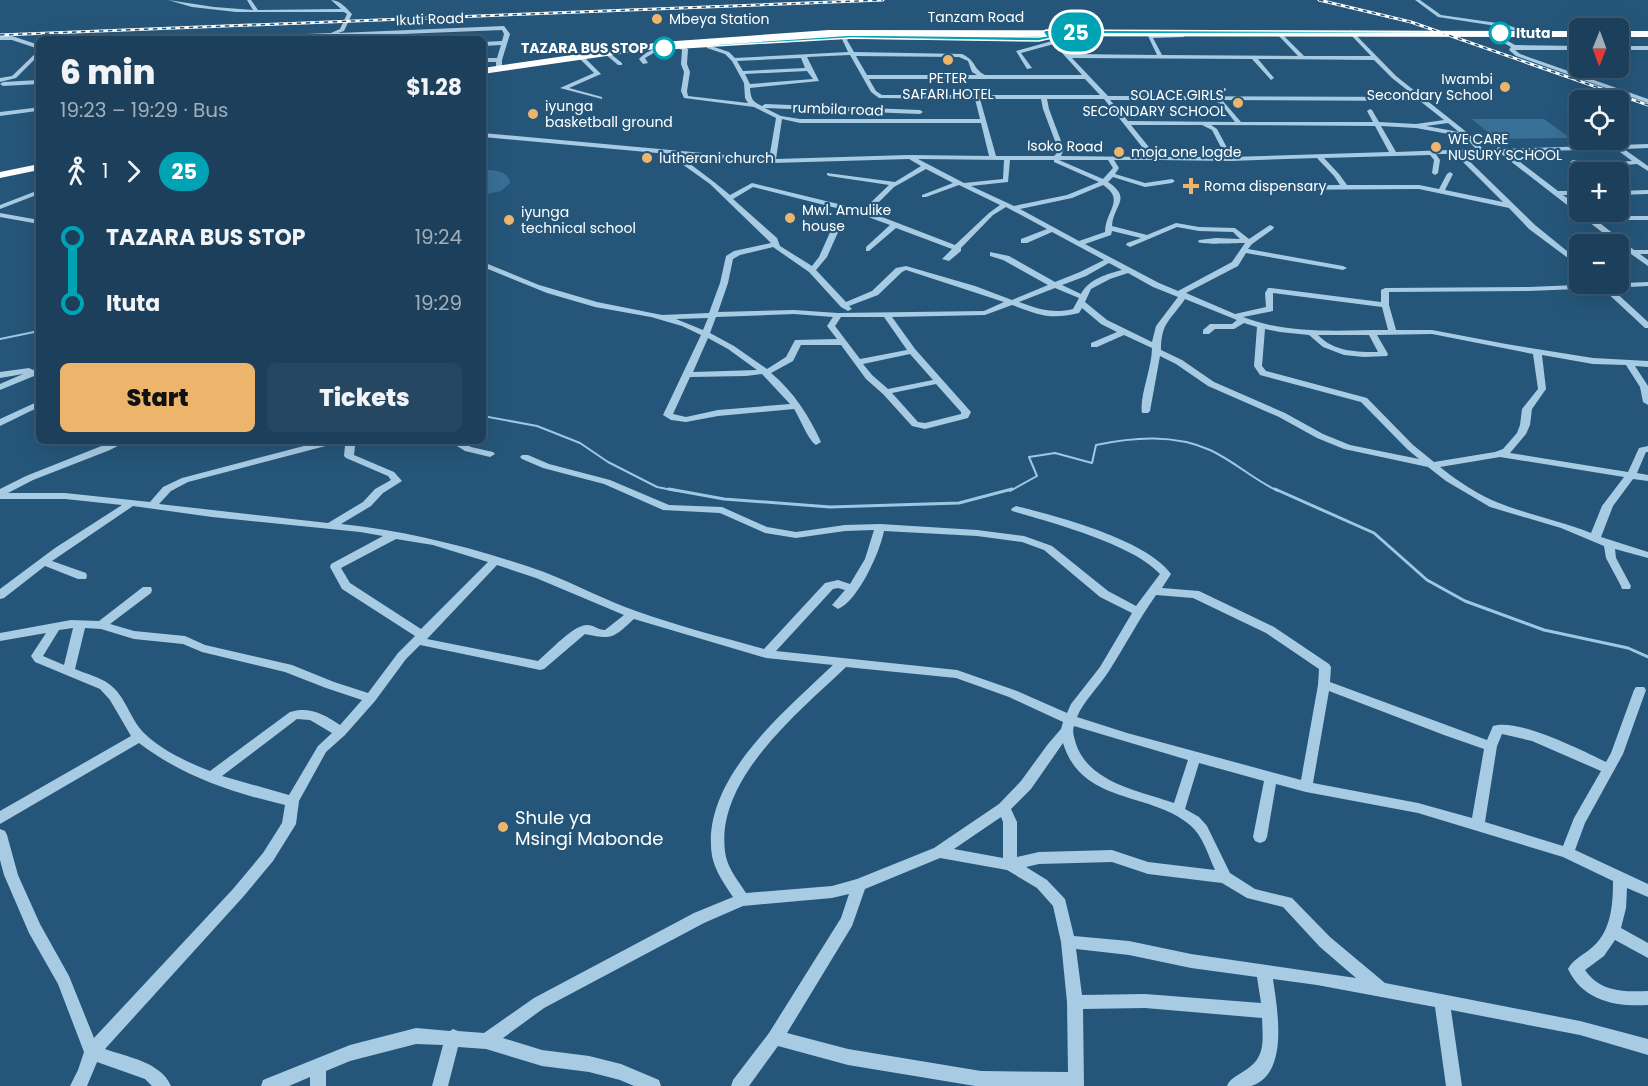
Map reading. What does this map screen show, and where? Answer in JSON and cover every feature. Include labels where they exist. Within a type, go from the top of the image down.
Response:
[{"type":"highway","name":"Tanzam Road","points":[[486,70],[499,64],[606,52],[829,33],[1045,36],[1195,32],[1318,33],[1354,36],[1480,33],[1569,34]]},
{"type":"highway","points":[[1629,34],[1648,34]]},
{"type":"highway","points":[[0,175],[36,168]]},
{"type":"street","points":[[170,0],[208,9],[347,10]]},
{"type":"street","points":[[249,0],[256,11]]},
{"type":"street","points":[[333,0],[350,15],[342,32]]},
{"type":"street","points":[[1417,0],[1440,16],[1504,26],[1531,34]]},
{"type":"street","name":"Ikuti Road","points":[[324,35],[342,32],[504,28],[507,34],[503,43]]},
{"type":"street","points":[[1160,56],[1150,37],[1197,36],[1195,32]]},
{"type":"street","points":[[1279,33],[1302,57]]},
{"type":"street","points":[[1480,33],[1498,38],[1514,47],[1569,48]]},
{"type":"street","points":[[1498,38],[1513,33]]},
{"type":"street","points":[[300,36],[324,35]]},
{"type":"street","points":[[1033,42],[1045,36]]},
{"type":"street","points":[[699,46],[837,37],[845,39],[1011,39],[1045,36],[1068,56],[1156,160]]},
{"type":"street","points":[[1354,36],[1373,53],[1374,58],[1467,135],[1480,150]]},
{"type":"street","points":[[0,38],[12,38],[36,46]]},
{"type":"street","points":[[808,38],[807,44],[823,54]]},
{"type":"street","points":[[845,39],[874,92],[881,97],[1421,99]]},
{"type":"street","points":[[1011,39],[1011,45],[1029,68]]},
{"type":"street","points":[[486,44],[503,43],[499,64],[486,61]]},
{"type":"street","points":[[1018,52],[1055,43]]},
{"type":"street","points":[[680,45],[685,53],[684,64],[687,72],[684,92],[686,97],[768,107],[920,112]]},
{"type":"street","points":[[645,63],[642,58],[657,49],[680,45],[708,47],[727,53],[742,73],[748,86],[748,99],[754,105]]},
{"type":"street","points":[[685,53],[708,47]]},
{"type":"street","points":[[1514,47],[1512,50],[1518,55],[1648,101]]},
{"type":"street","points":[[1629,48],[1648,48]]},
{"type":"street","points":[[734,60],[938,50],[970,60],[975,72],[987,78]]},
{"type":"street","points":[[606,52],[620,64]]},
{"type":"street","points":[[0,82],[14,77],[36,55]]},
{"type":"street","points":[[748,86],[817,80],[808,69],[803,55]]},
{"type":"street","points":[[580,56],[598,74],[591,79],[563,88],[600,98]]},
{"type":"street","points":[[1068,56],[1374,58]]},
{"type":"street","points":[[1253,56],[1271,78]]},
{"type":"street","points":[[742,73],[808,69]]},
{"type":"street","points":[[865,77],[1085,77]]},
{"type":"street","points":[[0,82],[36,82]]},
{"type":"street","points":[[919,97],[920,112],[917,118],[926,122]]},
{"type":"street","points":[[1044,97],[1046,109],[1061,149],[1060,154],[1052,158]]},
{"type":"street","points":[[795,108],[805,98]]},
{"type":"street","points":[[977,98],[993,157]]},
{"type":"street","points":[[1213,98],[1223,103],[1239,123]]},
{"type":"street","points":[[1223,103],[1230,98]]},
{"type":"street","points":[[768,107],[777,99]]},
{"type":"street","name":"rumbila road","points":[[754,105],[779,117],[810,122],[982,121]]},
{"type":"street","points":[[0,114],[36,109]]},
{"type":"street","points":[[1370,111],[1393,153]]},
{"type":"street","points":[[1159,115],[1163,123]]},
{"type":"street","points":[[772,161],[779,117]]},
{"type":"street","points":[[1416,126],[1449,122]]},
{"type":"street","points":[[1126,123],[1376,124],[1416,126],[1467,135]]},
{"type":"street","points":[[1201,123],[1214,129],[1230,159]]},
{"type":"street","name":"Isoko Road","points":[[486,133],[772,161],[909,157],[1230,159],[1569,148]]},
{"type":"street","name":"Isoko Road","points":[[1629,147],[1648,146]]},
{"type":"street","points":[[1499,149],[1569,202]]},
{"type":"street","points":[[1622,150],[1644,165]]},
{"type":"street","points":[[1456,151],[1538,233],[1569,257]]},
{"type":"street","points":[[669,152],[730,198],[774,240],[775,244],[812,270],[855,315]]},
{"type":"street","points":[[1431,152],[1437,160],[1435,173]]},
{"type":"street","points":[[1318,156],[1337,175],[1345,188]]},
{"type":"street","points":[[909,157],[925,167],[1009,206],[1129,270],[1261,326],[1311,333],[1443,333],[1537,352],[1629,364],[1648,364]]},
{"type":"street","points":[[924,196],[961,184],[1006,181],[1006,157]]},
{"type":"street","points":[[1052,158],[1104,182],[1116,190],[1118,195],[1117,203],[1108,221],[1109,228],[1106,235],[1079,243]]},
{"type":"street","points":[[946,259],[991,214],[1009,206],[1046,202],[1104,182],[1113,175],[1116,165],[1110,159]]},
{"type":"street","points":[[1629,165],[1644,165]]},
{"type":"street","points":[[864,213],[896,184],[925,167]]},
{"type":"street","points":[[829,174],[896,184]]},
{"type":"street","points":[[1441,191],[1450,174]]},
{"type":"street","points":[[1113,175],[1145,185],[1172,181]]},
{"type":"street","points":[[730,198],[753,185],[864,213],[958,249]]},
{"type":"street","points":[[1259,188],[1407,187],[1441,191],[1511,206]]},
{"type":"street","points":[[1629,193],[1648,192]]},
{"type":"street","points":[[0,207],[36,193]]},
{"type":"street","points":[[1557,193],[1569,193]]},
{"type":"street","points":[[0,215],[36,221]]},
{"type":"street","points":[[1629,218],[1648,218]]},
{"type":"street","points":[[1594,222],[1648,264]]},
{"type":"street","points":[[869,249],[895,225]]},
{"type":"street","points":[[1130,245],[1180,225],[1199,229],[1235,230],[1246,245]]},
{"type":"street","points":[[1145,411],[1160,327],[1178,305],[1181,294],[1235,264],[1246,245],[1270,227]]},
{"type":"street","points":[[1109,228],[1147,237]]},
{"type":"street","points":[[1024,241],[1053,229]]},
{"type":"street","points":[[812,270],[823,259],[827,244],[835,230]]},
{"type":"street","points":[[1202,242],[1216,240],[1246,245],[1343,268]]},
{"type":"street","points":[[775,244],[731,255],[713,315],[688,375],[669,412],[669,417],[694,419],[717,413],[751,412],[794,406]]},
{"type":"street","points":[[1632,252],[1648,252]]},
{"type":"street","points":[[1564,253],[1569,253]]},
{"type":"street","points":[[993,254],[1004,257],[1082,300],[1099,319],[1156,349],[1211,384],[1282,415],[1320,436],[1365,452],[1433,465],[1506,451],[1521,434],[1527,408],[1541,391],[1537,352]]},
{"type":"street","points":[[662,317],[794,312],[838,315],[985,313],[1052,284],[1083,274],[1109,260]]},
{"type":"street","points":[[486,265],[530,284],[588,303],[662,317],[706,333],[766,371],[811,425],[816,442]]},
{"type":"street","points":[[844,304],[877,291],[899,270],[905,268],[1041,313],[1060,315],[1074,313],[1088,288],[1094,284],[1129,270]]},
{"type":"street","points":[[1629,284],[1648,284]]},
{"type":"street","points":[[1393,332],[1385,305],[1384,290],[1569,285]]},
{"type":"street","points":[[1206,332],[1213,326],[1234,327],[1239,318],[1270,309],[1269,293],[1271,290],[1385,305]]},
{"type":"street","points":[[1614,294],[1648,326]]},
{"type":"street","points":[[838,315],[831,326],[841,342],[873,381],[915,424],[920,426],[951,421],[965,416],[966,412],[912,351],[886,314]]},
{"type":"street","points":[[1261,326],[1258,366],[1260,372],[1364,400],[1410,447],[1456,484],[1494,505],[1648,555]]},
{"type":"street","points":[[1094,345],[1124,332]]},
{"type":"street","points":[[1311,333],[1317,341],[1330,349],[1384,354],[1372,333]]},
{"type":"street","points":[[688,375],[714,373],[745,375],[766,371],[790,359],[798,342],[841,342]]},
{"type":"street","points":[[859,362],[912,351]]},
{"type":"street","points":[[1629,364],[1644,387],[1648,402]]},
{"type":"street","points":[[0,375],[36,371]]},
{"type":"street","points":[[0,387],[36,372]]},
{"type":"street","points":[[886,392],[938,381]]},
{"type":"street","points":[[0,423],[36,405]]},
{"type":"street","points":[[1,495],[35,474],[90,456],[116,444]]},
{"type":"street","points":[[152,506],[167,489],[185,480],[323,444]]},
{"type":"street","points":[[330,526],[367,504],[379,491],[397,481],[391,474],[349,456],[349,444]]},
{"type":"street","points":[[460,444],[490,454]]},
{"type":"street","points":[[1595,538],[1600,521],[1611,501],[1632,475],[1639,463],[1642,450],[1648,449]]},
{"type":"street","points":[[1499,454],[1648,478]]},
{"type":"street","points":[[525,457],[546,466],[607,482],[667,508],[722,510],[765,530],[796,535],[845,528],[880,527],[977,533],[1032,542],[1054,553],[1104,594],[1138,612]]},
{"type":"street","points":[[1,495],[65,496],[396,534],[434,542],[540,575],[632,614],[766,654],[957,674],[1013,693],[1068,726],[1195,756],[1305,787],[1418,808],[1478,824],[1567,853],[1648,891]]},
{"type":"street","points":[[0,596],[74,539],[130,504]]},
{"type":"street","points":[[486,1041],[539,1004],[699,918],[742,900],[832,892],[859,885],[939,852],[1004,808],[1026,785],[1068,726],[1075,706],[1114,655],[1138,612],[1166,574],[1157,563],[1073,525],[1016,508]]},
{"type":"street","points":[[838,605],[853,589],[870,561],[880,527]]},
{"type":"street","points":[[396,534],[335,567],[346,586],[421,638],[540,666],[582,630],[589,629],[599,635],[605,635],[632,614]]},
{"type":"street","points":[[1609,544],[1611,558],[1626,586]]},
{"type":"street","points":[[78,1086],[85,1074],[92,1052],[238,893],[268,856],[289,824],[292,801],[322,749],[341,732],[371,698],[402,656],[496,560]]},
{"type":"street","points":[[45,562],[82,576]]},
{"type":"street","points":[[766,654],[829,586],[843,585],[853,589]]},
{"type":"street","points":[[101,625],[147,590]]},
{"type":"street","points":[[1154,591],[1195,594],[1270,630],[1325,667],[1324,685],[1305,787]]},
{"type":"street","points":[[0,638],[55,627],[80,624],[101,625],[134,635],[185,640],[202,648],[288,668],[371,698]]},
{"type":"street","points":[[68,672],[80,624]]},
{"type":"street","points":[[55,627],[37,656],[42,662],[104,686],[113,692],[123,715],[140,737],[173,759],[212,777],[242,789],[292,801]]},
{"type":"street","points":[[742,900],[719,858],[717,834],[723,805],[740,774],[771,733],[843,663]]},
{"type":"street","points":[[1324,685],[1363,697],[1417,720],[1491,746]]},
{"type":"street","points":[[1567,853],[1580,822],[1617,754],[1640,690]]},
{"type":"street","points":[[212,777],[294,715],[316,715],[341,732]]},
{"type":"street","points":[[1068,726],[1069,745],[1077,761],[1088,773],[1104,783],[1178,811],[1197,824],[1225,878]]},
{"type":"street","points":[[1478,824],[1491,746],[1497,729],[1510,730],[1538,739],[1608,768]]},
{"type":"street","points":[[0,818],[140,737]]},
{"type":"street","points":[[1178,811],[1195,756]]},
{"type":"street","points":[[1260,837],[1271,778]]},
{"type":"street","points":[[1004,808],[1010,822],[1010,864]]},
{"type":"street","points":[[0,835],[10,875],[34,928],[64,981],[92,1052],[150,1073],[163,1086]]},
{"type":"street","points":[[939,852],[1010,864],[1039,858],[1112,856],[1148,868],[1225,878],[1252,894],[1287,902],[1325,942],[1381,989]]},
{"type":"street","points":[[775,1038],[848,1057],[981,1079],[1076,1083],[1075,1002],[1068,942],[1060,903],[1042,884],[1010,864]]},
{"type":"street","points":[[1620,878],[1621,907],[1613,931],[1600,949],[1576,969],[1593,990],[1603,995],[1630,999],[1648,998]]},
{"type":"street","points":[[739,1086],[775,1038],[847,921],[859,885]]},
{"type":"street","points":[[1613,931],[1648,951]]},
{"type":"street","points":[[1068,942],[1129,948],[1191,961],[1381,989],[1580,1028],[1648,1047]]},
{"type":"street","points":[[1235,1086],[1258,1072],[1268,1059],[1269,1011],[1264,971]]},
{"type":"street","points":[[1075,1002],[1145,1001],[1269,1011]]},
{"type":"street","points":[[1442,1002],[1454,1086]]},
{"type":"street","points":[[269,1086],[350,1053],[416,1036],[486,1041],[542,1058],[589,1064],[621,1072],[653,1086]]},
{"type":"street","points":[[440,1086],[453,1037]]},
{"type":"street","points":[[318,1065],[318,1086]]},
{"type":"shaded area","points":[[1472,119],[1544,119],[1569,137],[1569,138],[1496,139]]},
{"type":"shaded area","points":[[486,170],[503,173],[509,179],[510,183],[501,191],[486,194]]},
{"type":"waterway","points":[[0,339],[36,332]]},
{"type":"waterway","points":[[486,417],[537,426],[580,443],[608,462],[657,487],[677,491]]},
{"type":"waterway","points":[[1010,491],[1037,476],[1029,457],[1055,453],[1092,463],[1096,445],[1139,439],[1182,441],[1210,450],[1278,491]]},
{"type":"waterway","points":[[669,489],[724,499],[830,507],[959,503],[1012,489]]},
{"type":"waterway","points":[[1275,489],[1374,533],[1427,580],[1465,601],[1544,630],[1628,648],[1648,657]]},
{"type":"railway","points":[[0,35],[883,0]]},
{"type":"railway","points":[[1319,0],[1411,22],[1648,105]]},
{"type":"bus line","name":"25","points":[[664,48],[744,41],[851,37],[1039,39],[1050,37],[1046,32],[1500,33]]},
{"type":"place","name":"Mbeya Station","points":[[657,19]]},
{"type":"place","name":"Ituta","points":[[1500,33]]},
{"type":"place","name":"TAZARA BUS STOP","points":[[664,48]]},
{"type":"place","name":"PETER SAFARI HOTEL","points":[[948,60]]},
{"type":"place","name":"Iwambi Secondary School","points":[[1505,87]]},
{"type":"place","name":"SOLACE GIRLS' SECONDARY SCHOOL","points":[[1238,103]]},
{"type":"place","name":"iyunga basketball ground","points":[[533,114]]},
{"type":"place","name":"WE CARE NUSURY SCHOOL","points":[[1436,147]]},
{"type":"place","name":"moja one logde","points":[[1119,152]]},
{"type":"place","name":"lutherani church","points":[[647,158]]},
{"type":"place","name":"Roma dispensary","points":[[1191,186]]},
{"type":"place","name":"Mwl. Amulike house","points":[[790,218]]},
{"type":"place","name":"iyunga technical school","points":[[509,220]]},
{"type":"place","name":"Shule ya Msingi Mabonde","points":[[503,827]]}]
